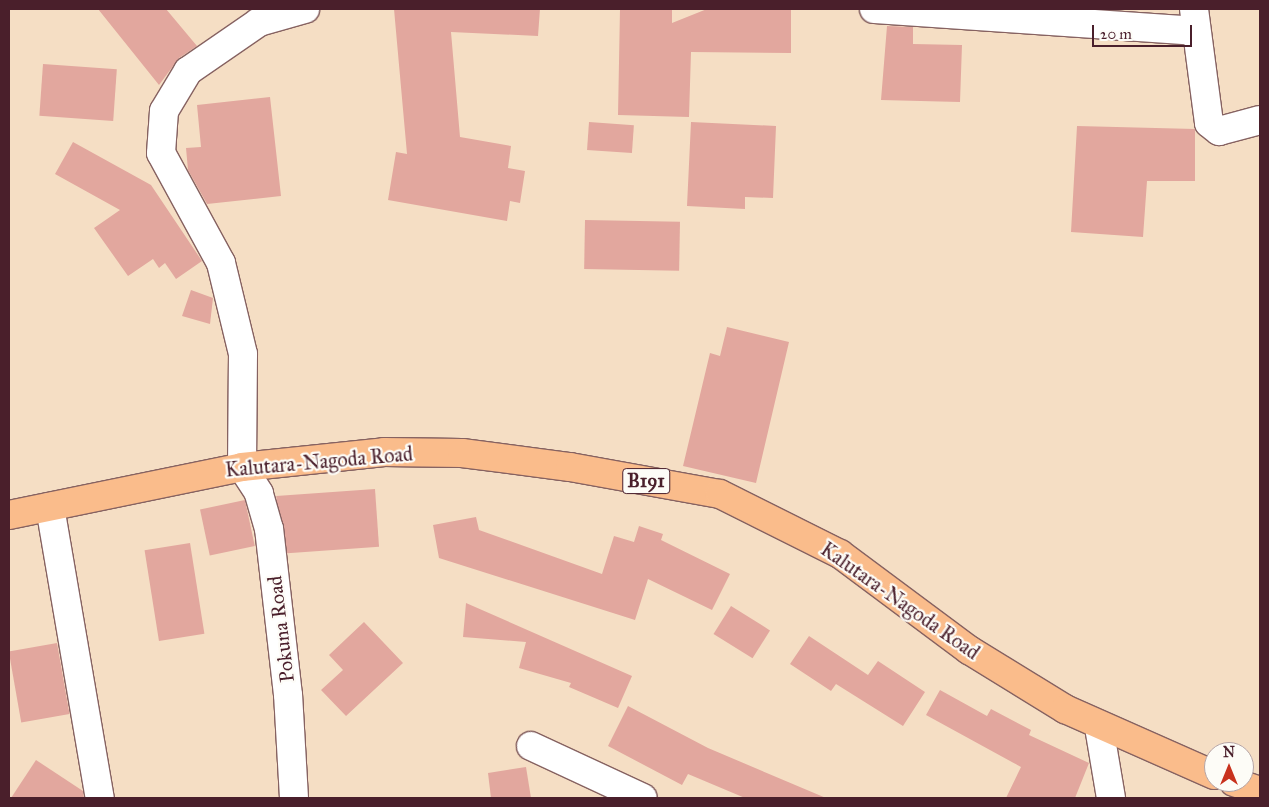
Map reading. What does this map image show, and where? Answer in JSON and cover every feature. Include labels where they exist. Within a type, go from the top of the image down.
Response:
[{"type":"main road","name":"Kalutara-Nagoda Road","points":[[9,515],[242,467],[384,452],[462,453],[570,467],[720,494],[840,554],[969,650],[1099,728],[1204,771]]},
{"type":"street","points":[[242,467],[243,354],[221,263],[161,153],[164,111],[188,71],[259,22],[305,9]]},
{"type":"street","points":[[874,9],[968,14],[1194,20],[1210,123],[1219,131],[1260,120]]},
{"type":"street","name":"Pokuna Road","points":[[242,467],[259,493],[269,528],[288,695],[294,798]]},
{"type":"street","points":[[50,507],[100,798]]},
{"type":"street","points":[[1099,728],[1111,798]]},
{"type":"street","points":[[531,746],[643,798]]},
{"type":"building","points":[[98,9],[166,9],[197,46],[179,58],[159,85]]},
{"type":"building","points":[[394,9],[540,9],[538,36],[451,32],[460,137],[511,146],[508,168],[525,171],[520,203],[510,201],[507,221],[388,200],[396,152],[407,154]]},
{"type":"building","points":[[620,9],[672,9],[672,23],[707,9],[791,9],[791,53],[691,52],[689,117],[618,115]]},
{"type":"building","points":[[887,26],[913,27],[913,44],[962,45],[960,102],[881,100]]},
{"type":"building","points":[[43,64],[117,69],[113,121],[39,116]]},
{"type":"building","points":[[270,97],[281,196],[207,204],[188,170],[186,148],[201,147],[197,105]]},
{"type":"building","points":[[589,122],[634,125],[632,153],[587,150]]},
{"type":"building","points":[[691,122],[776,126],[773,198],[745,197],[745,209],[687,206]]},
{"type":"building","points":[[1077,126],[1195,129],[1195,181],[1147,181],[1143,237],[1071,232]]},
{"type":"building","points":[[73,142],[151,185],[202,261],[176,279],[165,263],[159,268],[153,259],[128,276],[94,228],[120,210],[55,174]]},
{"type":"building","points":[[585,220],[680,222],[679,271],[584,269]]},
{"type":"building","points":[[191,290],[213,298],[210,324],[182,316]]},
{"type":"building","points":[[727,327],[789,342],[756,483],[683,466],[710,353],[720,356]]},
{"type":"building","points":[[375,489],[379,547],[280,554],[276,496]]},
{"type":"building","points":[[245,500],[255,546],[210,556],[200,510]]},
{"type":"building","points":[[476,517],[479,530],[602,574],[614,536],[634,542],[639,526],[663,534],[661,540],[730,574],[712,610],[648,579],[635,620],[439,558],[433,525]]},
{"type":"building","points":[[190,543],[204,634],[159,641],[145,550]]},
{"type":"building","points":[[466,603],[632,676],[618,708],[569,687],[571,683],[519,668],[526,642],[463,637]]},
{"type":"building","points":[[731,606],[770,630],[753,658],[714,634]]},
{"type":"building","points":[[364,622],[403,663],[346,716],[321,690],[343,670],[329,655]]},
{"type":"building","points":[[809,636],[868,675],[878,661],[925,692],[903,726],[836,684],[831,691],[790,664]]},
{"type":"building","points":[[57,643],[70,714],[21,722],[9,651]]},
{"type":"building","points":[[940,690],[987,716],[991,709],[1031,730],[1029,735],[1089,763],[1075,798],[1006,798],[1021,767],[926,715]]},
{"type":"building","points":[[628,706],[708,748],[826,798],[745,798],[688,774],[682,785],[608,746]]},
{"type":"building","points":[[36,760],[83,791],[84,798],[11,798]]},
{"type":"building","points":[[526,767],[531,798],[491,798],[488,773]]}]
